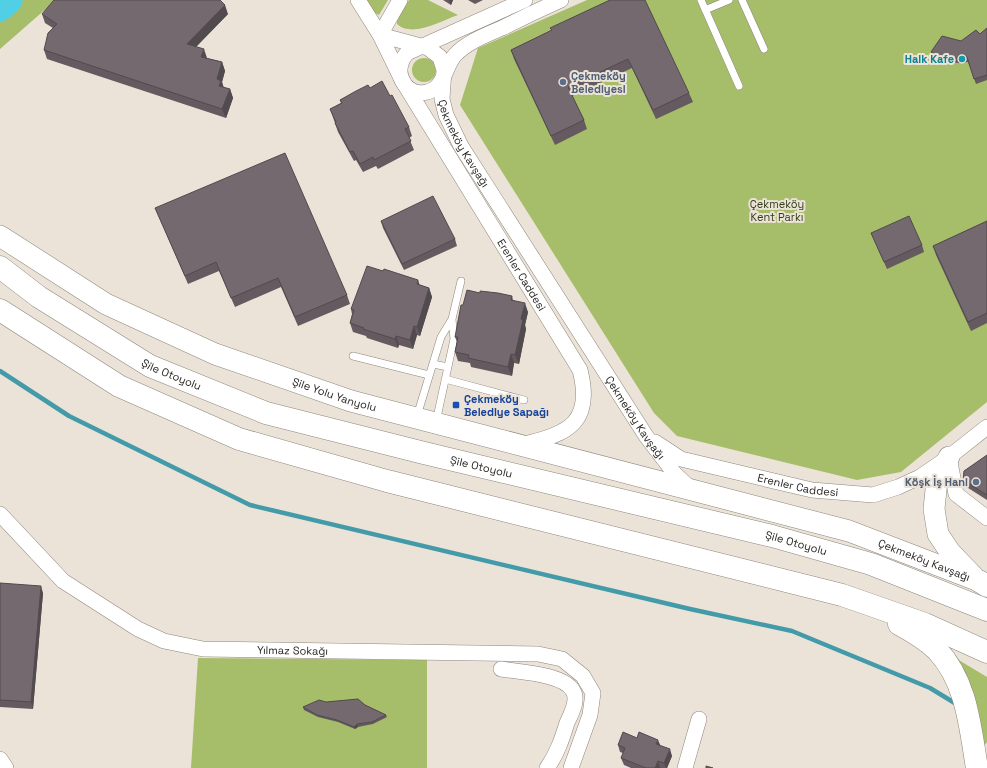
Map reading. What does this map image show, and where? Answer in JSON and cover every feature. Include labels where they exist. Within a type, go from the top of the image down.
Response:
[{"type":"highway","name":"Şile Otoyolu","points":[[0,267],[39,297],[150,366],[266,413],[432,455],[772,536],[871,564],[987,610]]},
{"type":"highway","points":[[0,310],[119,386],[240,439],[387,481],[856,600],[925,624],[987,652]]},
{"type":"highway","points":[[856,600],[919,636],[937,650],[959,684],[966,702],[977,768]]},
{"type":"main road","name":"Şile Yolu Yanyolu","points":[[0,236],[106,304],[215,354],[351,401],[693,490]]},
{"type":"main road","points":[[949,457],[937,480],[934,509],[938,534],[950,552],[984,584]]},
{"type":"main road","name":"Çekmeköy Kavşağı","points":[[693,490],[849,531],[984,584]]},
{"type":"street","points":[[358,0],[380,35],[420,48],[428,48],[440,56],[444,70],[443,78]]},
{"type":"street","points":[[380,35],[400,0]]},
{"type":"street","points":[[525,0],[407,53],[402,59],[400,66],[402,80],[412,90],[420,92],[434,89],[443,78],[455,55],[469,44],[561,0]]},
{"type":"street","name":"Erenler Caddesi","points":[[380,35],[402,80],[580,370],[584,387],[582,409],[574,424],[550,439],[519,445]]},
{"type":"street","name":"Çekmeköy Kavşağı","points":[[443,78],[442,99],[446,115],[462,146],[646,436],[675,474],[693,490]]},
{"type":"street","name":"Erenler Caddesi","points":[[646,436],[681,459],[812,490],[873,495],[898,487],[920,477],[949,457],[987,426]]},
{"type":"street","points":[[949,457],[956,494],[987,518]]},
{"type":"street","name":"Yılmaz Sokağı","points":[[0,514],[63,581],[138,629],[164,641],[203,649],[538,654],[562,659],[583,676],[593,693],[590,715],[571,768]]},
{"type":"street","points":[[501,669],[535,674],[564,682],[574,691],[575,702],[556,756],[547,768]]},
{"type":"street","points":[[685,768],[699,719]]},
{"type":"street","points":[[0,760],[6,768]]},
{"type":"lane","points":[[700,0],[739,86]]},
{"type":"lane","points":[[705,10],[729,0]]},
{"type":"lane","points":[[742,0],[764,49]]},
{"type":"lane","points":[[426,421],[429,375],[441,337],[452,319],[461,281]]},
{"type":"lane","points":[[426,421],[445,379],[454,339],[452,319]]},
{"type":"lane","points":[[353,356],[429,375]]},
{"type":"lane","points":[[433,364],[448,367]]},
{"type":"lane","points":[[445,379],[524,400]]},
{"type":"green space","points":[[0,0],[56,0],[0,49]]},
{"type":"green space","points":[[366,0],[388,0],[379,15],[373,12]]},
{"type":"green space","points":[[409,0],[428,0],[458,15],[427,27],[418,29],[403,28],[397,24],[397,18]]},
{"type":"green space","name":"Çekmeköy Kent Parkı","points":[[587,0],[987,0],[987,402],[901,472],[857,480],[677,436],[654,413],[460,105],[478,48]]},
{"type":"green space","points":[[424,58],[433,61],[436,70],[433,79],[424,82],[415,79],[412,70],[415,61]]},
{"type":"green space","points":[[952,656],[987,677],[987,742],[982,750]]},
{"type":"green space","points":[[198,658],[427,660],[427,768],[191,768]]},
{"type":"building","points":[[54,0],[220,0],[225,5],[187,44],[204,49],[201,57],[222,62],[217,79],[221,81],[219,86],[230,89],[222,109],[44,50],[48,33],[57,24],[42,14]]},
{"type":"building","name":"Çekmeköy Belediyesi","points":[[610,0],[645,0],[689,93],[653,110],[628,59],[568,87],[584,120],[551,136],[511,50],[552,30],[550,28]]},
{"type":"building","name":"Halk Kafe","points":[[987,28],[987,75],[974,79],[967,57],[956,58],[939,56],[931,52],[942,36],[961,41],[976,30],[980,34]]},
{"type":"building","points":[[382,81],[390,96],[392,95],[409,127],[405,129],[411,141],[374,160],[373,157],[360,164],[353,151],[350,152],[335,123],[336,122],[330,109],[342,103],[340,100],[356,91],[368,85],[370,88]]},
{"type":"building","points":[[285,153],[347,295],[295,317],[278,278],[231,298],[216,262],[185,276],[155,208]]},
{"type":"building","points":[[433,196],[455,239],[402,264],[381,221]]},
{"type":"building","points":[[909,216],[922,245],[884,262],[871,233]]},
{"type":"building","points":[[987,221],[987,313],[968,322],[933,246]]},
{"type":"building","points":[[367,266],[383,271],[384,269],[418,280],[417,284],[429,288],[417,327],[414,326],[410,340],[396,336],[395,339],[363,329],[364,328],[350,323],[354,310],[351,309]]},
{"type":"building","points":[[467,290],[480,293],[480,291],[512,296],[511,300],[525,303],[521,319],[523,320],[515,355],[511,354],[508,367],[468,358],[469,355],[455,352],[458,337],[455,337],[461,305],[463,305]]},
{"type":"building","name":"Köşk İş Hani","points":[[987,455],[987,495],[963,480],[964,471]]},
{"type":"building","points":[[0,583],[41,586],[31,702],[0,700]]},
{"type":"building","points":[[358,699],[365,705],[386,715],[372,722],[357,724],[354,727],[337,720],[317,715],[303,707],[319,700],[326,702]]},
{"type":"building","points":[[623,732],[637,738],[639,732],[658,740],[656,744],[670,749],[664,763],[658,761],[655,768],[646,768],[621,758],[625,748],[618,745]]},
{"type":"waterway","points":[[0,8],[9,0]]},
{"type":"waterway","points":[[0,371],[69,416],[250,505],[690,609],[792,631],[930,688],[958,705]]},
{"type":"place","name":"Halk Kafe","points":[[962,59]]},
{"type":"place","name":"Çekmeköy Belediyesi","points":[[563,82]]},
{"type":"place","name":"Çekmeköy Belediye Sapağı","points":[[456,405]]},
{"type":"place","name":"Köşk İş Hani","points":[[976,482]]}]
